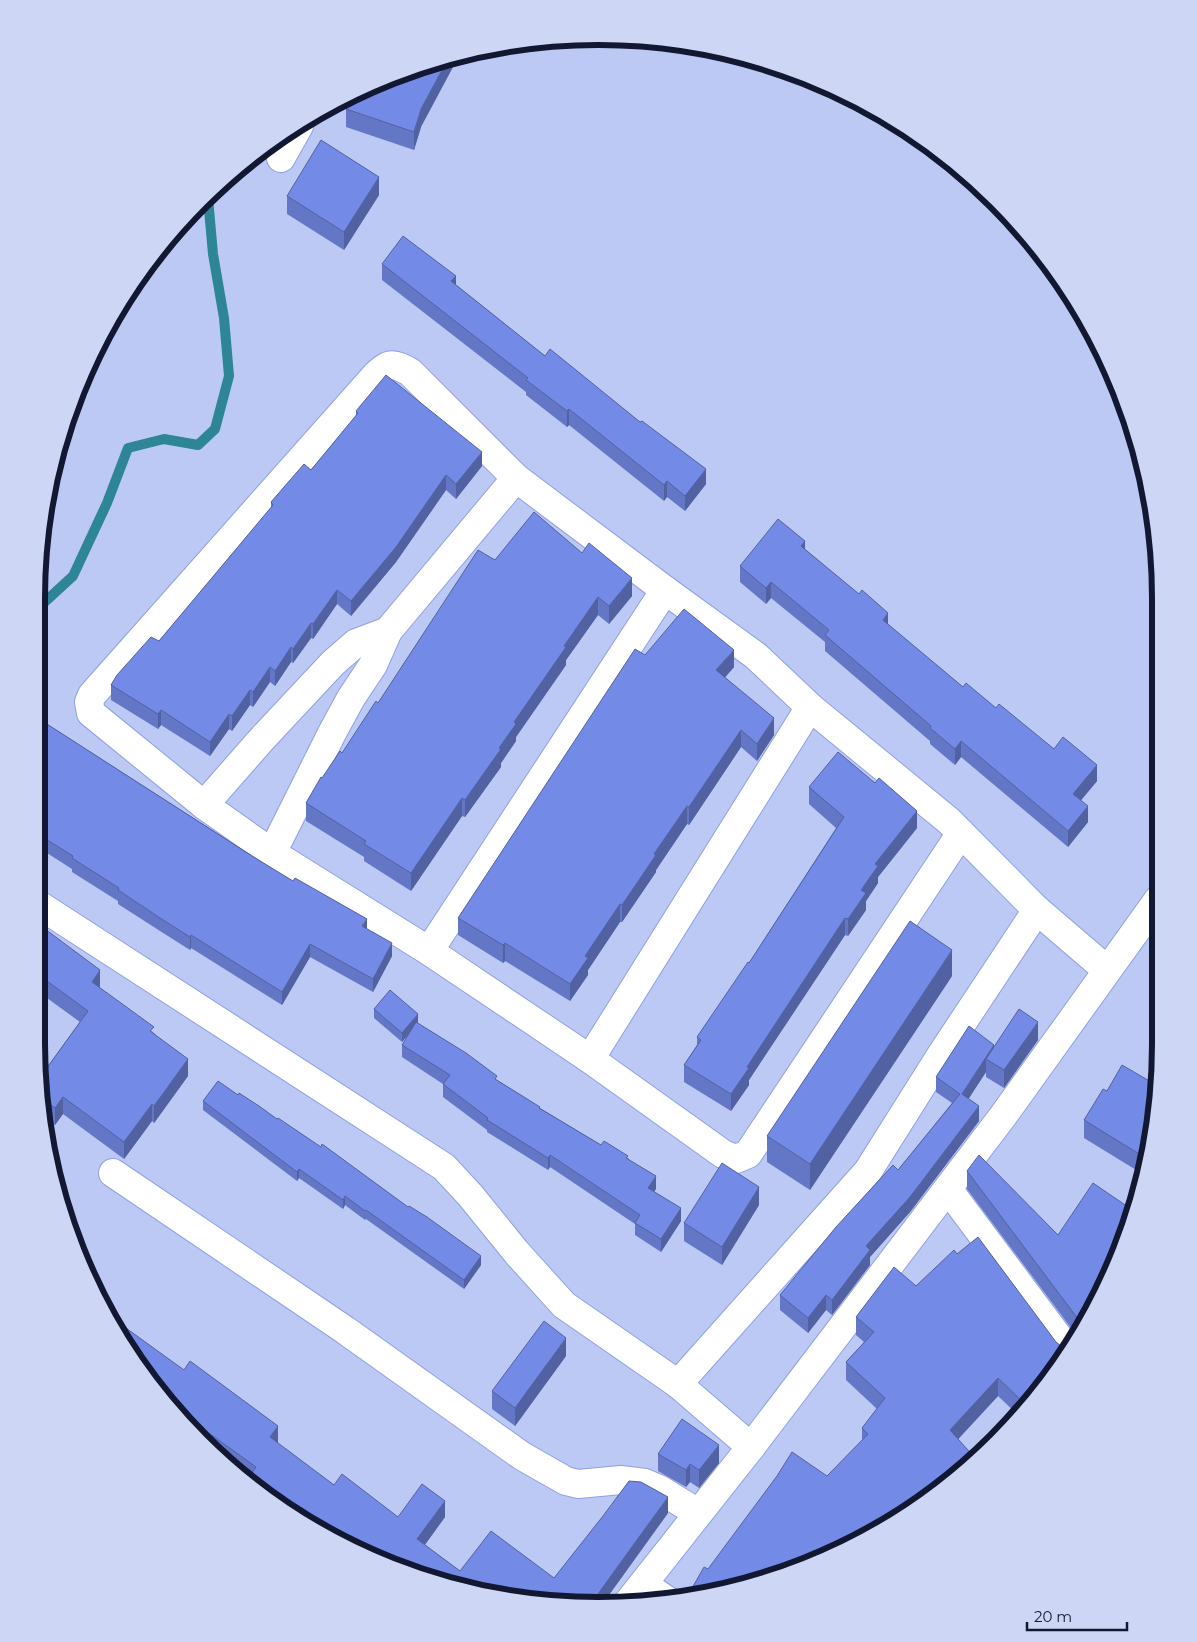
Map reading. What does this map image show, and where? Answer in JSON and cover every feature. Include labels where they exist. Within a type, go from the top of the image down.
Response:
[{"type":"street","points":[[281,158],[293,137]]},
{"type":"street","points":[[961,833],[748,1154],[736,1159],[723,1154],[590,1059],[429,951],[272,853],[204,805],[90,713],[89,702],[95,690],[376,375],[385,367],[394,365],[410,372],[516,478],[664,590],[756,656],[810,707],[950,821],[1037,910],[1106,970]]},
{"type":"street","points":[[272,853],[332,733],[351,698],[373,665],[388,631],[516,478]]},
{"type":"street","points":[[429,951],[664,590]]},
{"type":"street","points":[[204,805],[333,662],[356,643],[388,631]]},
{"type":"street","points":[[590,1059],[810,707]]},
{"type":"street","points":[[635,1594],[751,1447],[948,1189],[1003,1116],[1152,908]]},
{"type":"street","points":[[45,910],[444,1167],[564,1305],[678,1384],[751,1447]]},
{"type":"street","points":[[678,1384],[868,1171],[941,1055],[1037,910]]},
{"type":"street","points":[[113,1173],[345,1330],[522,1456],[551,1473],[566,1481],[578,1484],[620,1480],[645,1483],[659,1489],[698,1514]]},
{"type":"street","points":[[948,1189],[1063,1344]]},
{"type":"building","points":[[443,67],[421,109],[414,132],[346,109],[347,106],[387,87]]},
{"type":"building","points":[[321,140],[379,177],[344,232],[287,196]]},
{"type":"building","points":[[403,236],[456,276],[451,281],[545,356],[550,349],[640,422],[642,421],[706,469],[685,496],[667,481],[664,485],[569,409],[567,411],[526,380],[528,378],[382,264]]},
{"type":"building","points":[[386,375],[482,452],[456,484],[446,475],[396,547],[351,601],[337,590],[293,649],[291,647],[275,671],[270,667],[253,692],[250,690],[232,716],[229,714],[210,742],[161,710],[158,714],[111,685],[117,675],[151,637],[159,641],[273,505],[271,502],[304,464],[311,470],[358,413],[356,411]]},
{"type":"building","points":[[534,512],[582,553],[589,543],[632,578],[609,606],[598,597],[514,722],[516,724],[499,748],[501,749],[465,800],[462,798],[411,873],[364,844],[366,841],[306,803],[321,777],[340,751],[342,753],[376,701],[378,703],[478,550],[495,560]]},
{"type":"building","points":[[778,519],[805,541],[801,546],[859,594],[862,590],[888,613],[883,620],[963,687],[966,683],[996,708],[999,704],[1054,749],[1063,737],[1097,765],[1073,794],[1088,806],[1068,831],[961,741],[955,749],[825,635],[829,630],[771,582],[766,588],[740,566]]},
{"type":"building","points":[[684,609],[734,650],[716,670],[774,718],[757,744],[741,730],[689,807],[687,806],[654,854],[656,855],[622,905],[620,904],[585,956],[588,958],[570,984],[505,943],[503,945],[458,918],[635,649],[645,655]]},
{"type":"building","points":[[45,723],[293,881],[295,878],[367,919],[362,926],[392,943],[373,979],[310,944],[282,992],[191,935],[190,937],[160,918],[118,890],[119,888],[72,858],[73,856],[45,839]]},
{"type":"building","points":[[838,752],[875,783],[879,778],[917,811],[875,864],[878,866],[861,890],[866,893],[848,919],[845,918],[731,1094],[684,1065],[701,1040],[697,1037],[749,963],[844,817],[809,787]]},
{"type":"building","points":[[910,921],[952,950],[810,1164],[767,1136]]},
{"type":"building","points":[[45,929],[100,970],[92,982],[154,1027],[150,1031],[188,1059],[154,1106],[152,1104],[124,1142],[63,1097],[55,1108],[49,1103],[46,1069],[88,1011],[45,980]]},
{"type":"building","points":[[390,990],[418,1014],[402,1033],[374,1009]]},
{"type":"building","points":[[1019,1009],[1038,1022],[1004,1070],[986,1059]]},
{"type":"building","points":[[416,1022],[466,1053],[497,1076],[495,1079],[539,1108],[601,1145],[604,1141],[628,1156],[626,1158],[656,1176],[648,1188],[681,1208],[661,1239],[635,1223],[640,1215],[550,1155],[548,1158],[487,1120],[488,1118],[443,1084],[450,1075],[402,1045]]},
{"type":"building","points":[[969,1026],[994,1045],[962,1094],[979,1106],[910,1197],[866,1246],[870,1250],[832,1300],[826,1295],[808,1318],[780,1295],[836,1227],[893,1165],[898,1170],[960,1094],[936,1077]]},
{"type":"building","points":[[1122,1065],[1151,1082],[1140,1155],[1084,1120],[1103,1089],[1107,1091]]},
{"type":"building","points":[[218,1081],[321,1147],[322,1144],[408,1207],[427,1217],[481,1256],[464,1280],[345,1196],[343,1200],[299,1169],[297,1172],[203,1101]]},
{"type":"building","points":[[979,1155],[1058,1235],[1093,1183],[1127,1206],[1110,1255],[1078,1319],[967,1171]]},
{"type":"building","points":[[722,1163],[759,1187],[722,1247],[684,1223]]},
{"type":"building","points":[[978,1237],[1056,1342],[1062,1347],[1038,1380],[1021,1400],[998,1378],[950,1430],[971,1453],[935,1483],[875,1523],[810,1555],[776,1568],[742,1578],[692,1588],[704,1567],[708,1569],[777,1476],[792,1452],[827,1476],[868,1434],[862,1428],[885,1398],[846,1362],[874,1332],[856,1317],[894,1267],[916,1286],[954,1250],[957,1254]]},
{"type":"building","points":[[544,1321],[566,1338],[515,1408],[492,1391]]},
{"type":"building","points":[[122,1325],[184,1370],[190,1361],[278,1426],[270,1437],[334,1485],[342,1474],[398,1517],[422,1484],[445,1501],[417,1539],[460,1571],[491,1531],[554,1578],[629,1481],[641,1482],[668,1497],[596,1597],[526,1592],[455,1578],[421,1568],[385,1554],[375,1547],[373,1549],[354,1540],[322,1523],[268,1488],[251,1474],[256,1467],[206,1431],[205,1433],[182,1408],[159,1380]]},
{"type":"building","points":[[682,1419],[719,1445],[699,1470],[690,1464],[686,1470],[658,1454]]},
{"type":"waterway","points":[[45,602],[73,576],[107,503],[128,448],[164,439],[198,445],[215,429],[229,376],[224,318],[213,254],[209,205]]}]
